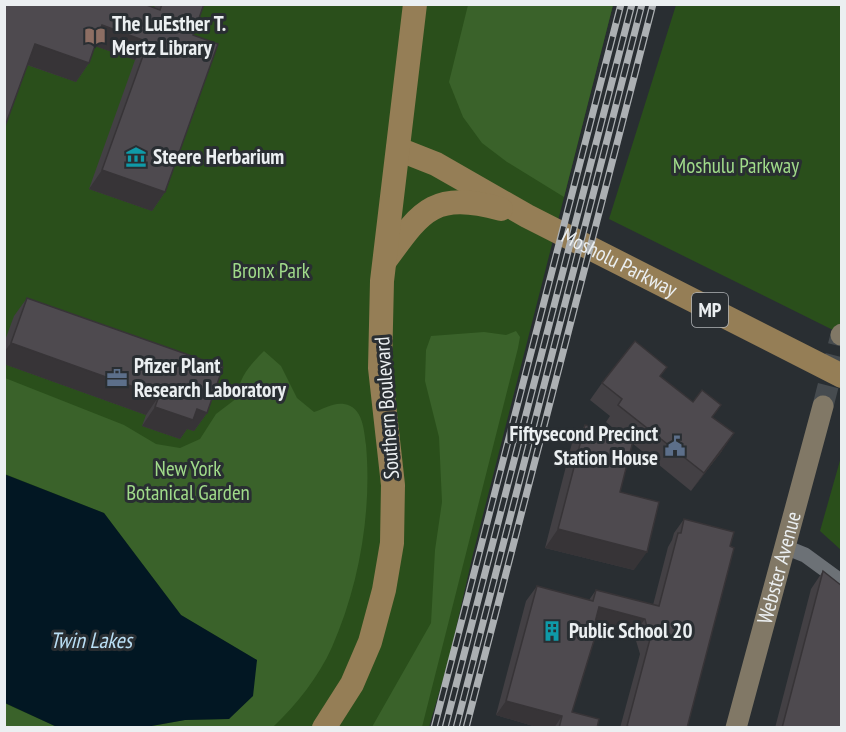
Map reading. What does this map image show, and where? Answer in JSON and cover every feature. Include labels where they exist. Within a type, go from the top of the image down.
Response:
[{"type":"main road","name":"Southern Boulevard","points":[[324,728],[352,684],[370,642],[384,590],[392,543],[393,485],[380,368],[383,263],[415,4]]},
{"type":"main road","name":"Mosholu Parkway","points":[[398,148],[436,164],[527,216],[842,376]]},
{"type":"main road","points":[[383,263],[414,221],[435,207],[455,202],[480,204],[527,216]]},
{"type":"main road","name":"Webster Avenue","points":[[736,728],[823,406]]},
{"type":"street","points":[[785,547],[805,555],[842,582]]},
{"type":"green space","name":"New York Botanical Garden","points":[[4,5],[613,5],[473,554],[449,659],[429,727],[5,727]]},
{"type":"green space","points":[[468,5],[613,5],[564,197],[507,162],[482,143],[463,117],[449,82]]},
{"type":"green space","name":"Moshulu Parkway","points":[[676,5],[841,5],[841,334],[609,219]]},
{"type":"green space","points":[[516,331],[520,337],[518,348],[422,727],[372,727],[431,623],[435,550],[442,502],[439,437],[425,381],[426,350],[431,336],[484,332],[506,335]]},
{"type":"green space","points":[[264,351],[281,366],[297,398],[314,412],[332,405],[344,404],[359,414],[366,445],[367,496],[361,548],[350,599],[332,647],[314,680],[299,700],[273,727],[146,727],[185,720],[229,719],[257,660],[181,615],[104,513],[5,474],[5,378],[124,425],[156,444],[180,448],[200,439],[216,414],[237,398],[246,372]]},
{"type":"green space","points":[[841,457],[841,550],[820,531]]},
{"type":"green space","points":[[4,703],[57,727],[5,727]]},
{"type":"water","name":"Twin Lakes","points":[[4,474],[104,513],[181,615],[257,660],[253,696],[229,719],[185,720],[146,727],[57,727],[5,703]]},
{"type":"building","points":[[4,4],[144,4],[160,10],[162,4],[204,4],[193,35],[218,44],[165,192],[102,170],[148,42],[102,25],[89,63],[35,44],[4,129]]},
{"type":"building","points":[[27,298],[223,367],[207,413],[197,409],[193,420],[155,407],[159,396],[11,343]]},
{"type":"building","points":[[635,341],[667,367],[660,376],[693,402],[702,390],[721,405],[712,417],[734,433],[704,473],[618,405],[622,399],[602,383]]},
{"type":"building","points":[[585,425],[634,437],[620,492],[659,502],[647,552],[558,529]]},
{"type":"building","name":"Public School 20","points":[[684,519],[734,532],[730,546],[734,548],[687,728],[630,728],[627,726],[650,639],[645,619],[599,607],[592,634],[596,634],[572,712],[599,719],[597,728],[559,728],[562,716],[506,701],[537,586],[593,601],[596,590],[659,606],[678,533],[681,533]]},
{"type":"building","points":[[823,571],[842,586],[842,728],[782,728]]},
{"type":"tunnel","points":[[823,406],[841,335]]},
{"type":"railway","points":[[434,728],[621,4]]},
{"type":"railway","points":[[445,728],[632,4]]},
{"type":"railway","points":[[456,728],[642,4]]},
{"type":"railway","points":[[466,728],[653,4]]},
{"type":"place","name":"The LuEsther T. Mertz Library","points":[[95,36]]},
{"type":"place","name":"Steere Herbarium","points":[[136,157]]},
{"type":"place","name":"Pfizer Plant Research Laboratory","points":[[117,378]]},
{"type":"place","name":"Fiftysecond Precinct Station House","points":[[675,446]]},
{"type":"place","name":"Public School 20","points":[[552,631]]},
{"type":"park label","name":"Bronx Park","points":[[271,271]]}]
